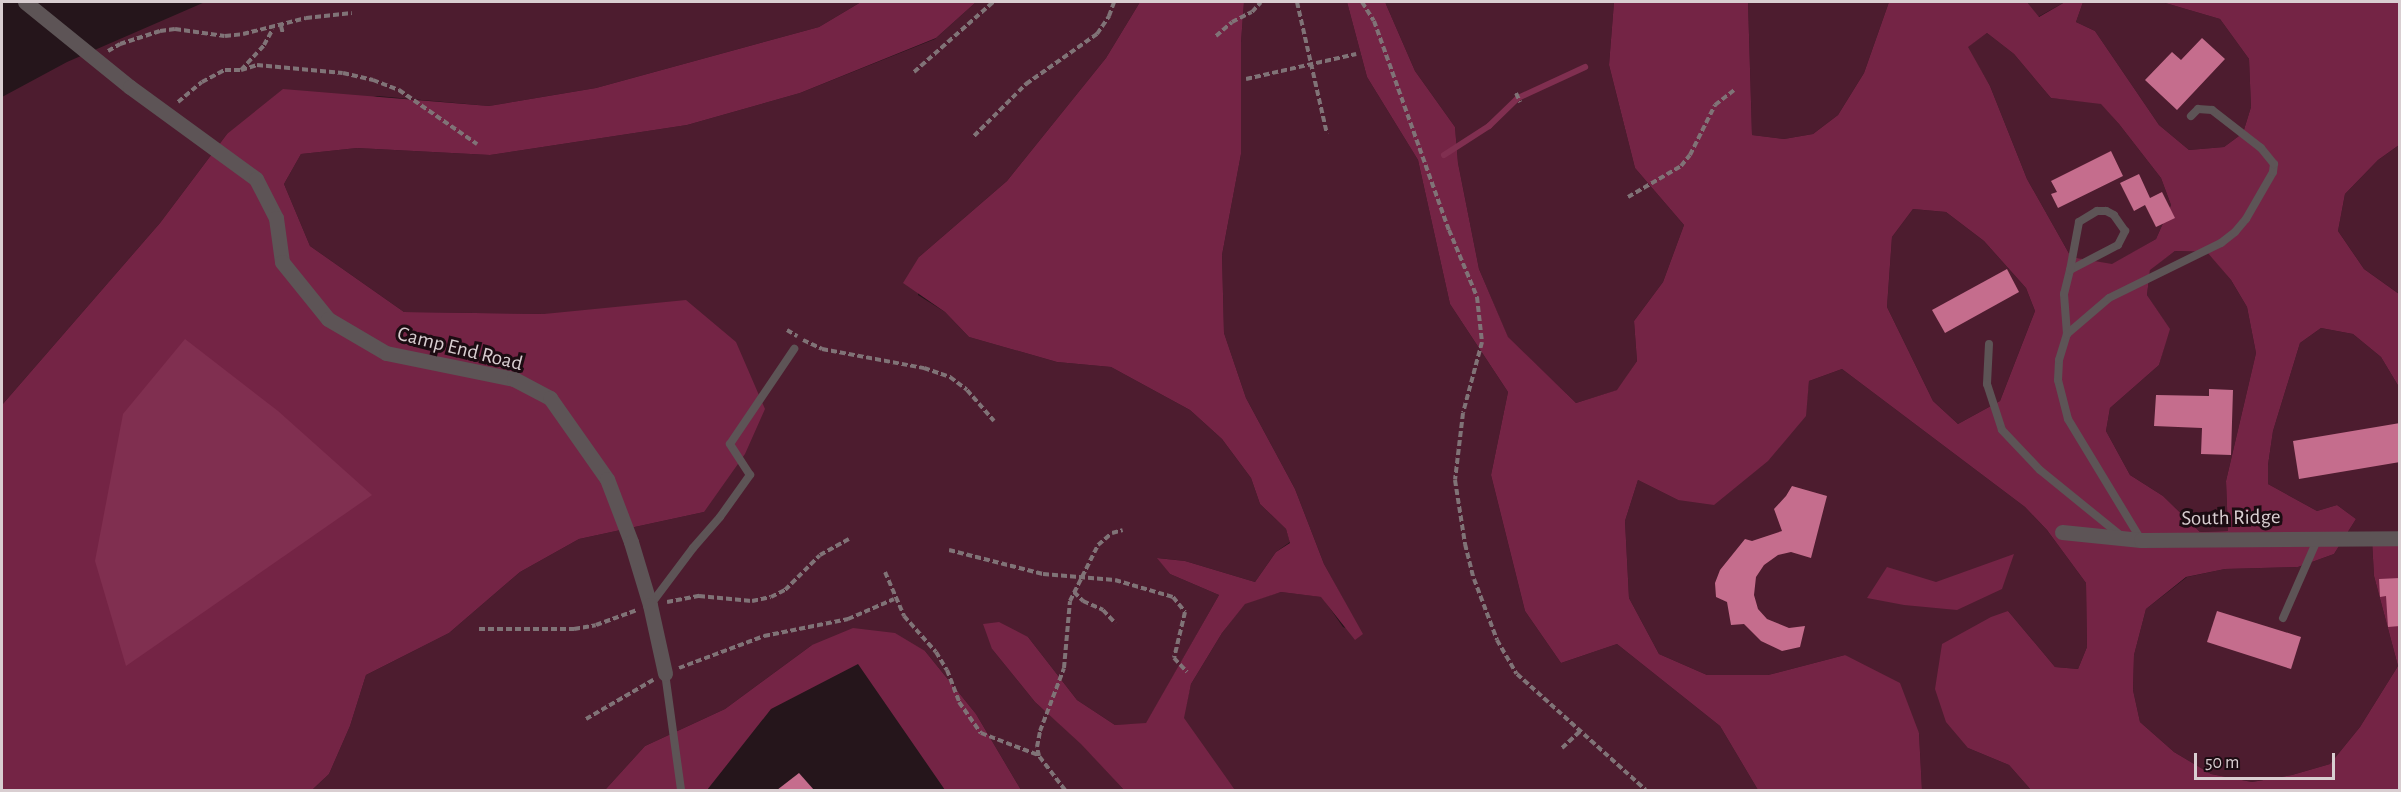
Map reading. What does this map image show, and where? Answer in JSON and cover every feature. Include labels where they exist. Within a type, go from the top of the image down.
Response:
[{"type":"street","name":"Camp End Road","points":[[25,2],[255,179],[276,218],[282,262],[328,319],[386,353],[514,379],[550,398],[607,478],[631,542],[650,605],[665,673]]},
{"type":"street","name":"South Ridge","points":[[2062,532],[2141,540],[2400,538]]},
{"type":"lane","points":[[2067,334],[2109,298],[2221,243],[2246,219],[2273,172],[2274,164],[2261,148],[2211,110],[2204,107],[2191,116]]},
{"type":"lane","points":[[2070,270],[2118,245],[2125,231],[2114,215],[2106,211],[2097,211],[2079,222],[2064,294],[2067,334],[2059,360],[2058,380],[2068,418],[2141,540]]},
{"type":"lane","points":[[1989,344],[1987,384],[2002,430],[2040,470],[2123,538]]},
{"type":"lane","points":[[650,605],[693,548],[720,517],[750,475],[730,444],[794,349]]},
{"type":"lane","points":[[2283,618],[2318,538]]},
{"type":"lane","name":"Camp End Road","points":[[665,673],[681,790]]},
{"type":"path","points":[[914,72],[993,2]]},
{"type":"path","points":[[974,136],[1026,84],[1097,34],[1109,16],[1114,2]]},
{"type":"path","points":[[1216,36],[1232,22],[1252,12],[1261,2]]},
{"type":"path","points":[[1297,2],[1327,134]]},
{"type":"path","points":[[1362,2],[1374,21],[1449,230],[1477,297],[1482,342],[1463,413],[1455,480],[1474,579],[1497,640],[1517,674],[1646,790]]},
{"type":"path","points":[[97,58],[120,44],[160,31],[175,29],[225,36],[274,28],[306,18],[352,13]]},
{"type":"path","points":[[281,26],[283,34]]},
{"type":"path","points":[[241,70],[264,45],[274,28]]},
{"type":"path","points":[[1246,80],[1356,54]]},
{"type":"path","points":[[166,112],[202,82],[225,70],[241,70],[257,65],[288,67],[373,80],[399,90],[477,144]]},
{"type":"path","points":[[1628,198],[1681,166],[1690,155],[1715,105],[1734,90]]},
{"type":"path","points":[[1516,93],[1520,102]]},
{"type":"path","points":[[787,330],[822,349],[924,368],[950,377],[974,397],[994,422]]},
{"type":"path","points":[[1038,756],[1040,730],[1064,668],[1067,621],[1074,592],[1098,545],[1112,533],[1123,530]]},
{"type":"path","points":[[479,629],[574,629],[596,625],[650,605],[699,596],[752,601],[771,597],[785,590],[820,555],[849,539]]},
{"type":"path","points":[[950,550],[1043,574],[1115,580],[1173,597],[1185,612],[1174,658],[1187,672]]},
{"type":"path","points":[[885,572],[894,599],[904,616],[936,652],[947,670],[959,702],[981,734],[1038,756],[1065,790]]},
{"type":"path","points":[[1074,592],[1083,601],[1103,610],[1115,623]]},
{"type":"path","points":[[586,719],[665,673],[764,636],[848,619],[894,599]]},
{"type":"path","points":[[1562,748],[1580,731]]},
{"type":"shaded area","points":[[205,2],[861,2],[819,27],[596,88],[489,106],[377,96],[227,134],[160,223],[2,405],[2,97],[67,62]]},
{"type":"shaded area","points":[[861,2],[976,2],[936,38],[800,93],[687,125],[490,155],[357,148],[301,154],[284,184],[310,246],[404,312],[544,314],[686,300],[736,342],[765,409],[745,454],[704,512],[579,539],[520,572],[449,633],[366,675],[350,726],[329,774],[312,790],[2,790],[2,405],[160,223],[227,134],[283,89],[489,106],[596,88],[819,27]]},
{"type":"shaded area","points":[[976,2],[1140,2],[1106,58],[1007,181],[919,257],[918,295],[945,312],[969,337],[1057,362],[1111,367],[1190,410],[1222,439],[1251,478],[1260,504],[1286,529],[1290,542],[1276,552],[1255,582],[1185,561],[1158,558],[1170,574],[1219,595],[1146,724],[1115,725],[1077,700],[1028,637],[992,649],[1035,702],[1081,743],[1124,790],[1021,790],[976,714],[925,651],[812,645],[725,709],[645,746],[605,790],[312,790],[329,774],[350,726],[366,675],[449,633],[520,572],[579,539],[704,512],[544,314],[404,312],[310,246],[284,184],[301,154],[357,148],[490,155],[687,125],[800,93],[935,39]]},
{"type":"shaded area","points":[[1140,2],[1244,2],[1241,42],[1241,154],[1222,255],[1224,333],[1246,398],[1295,489],[1324,564],[1363,634],[1355,640],[1321,597],[1281,592],[1245,604],[1222,633],[1191,684],[1184,718],[1235,790],[1124,790],[1081,744],[1035,702],[992,649],[983,624],[999,622],[1028,637],[1077,700],[1115,725],[1146,723],[1219,595],[1170,574],[1157,558],[1185,561],[1255,582],[1276,552],[1290,543],[1286,529],[1260,504],[1251,478],[1222,439],[1190,410],[1111,367],[1057,362],[969,337],[945,312],[903,283],[919,257],[1007,181],[1106,58]]},
{"type":"shaded area","points":[[1244,2],[1347,2],[1367,77],[1418,160],[1450,304],[1508,392],[1491,475],[1525,611],[1561,663],[1617,644],[1720,726],[1758,790],[1235,790],[1183,718],[1191,684],[1222,633],[1245,603],[1281,592],[1322,597],[1343,627],[1362,634],[1324,564],[1295,489],[1246,398],[1224,333],[1222,255],[1241,154],[1241,42]]},
{"type":"shaded area","points":[[1347,2],[1385,2],[1415,71],[1455,127],[1458,163],[1479,269],[1508,337],[1576,403],[1617,390],[1637,361],[1634,321],[1663,282],[1684,225],[1635,168],[1609,65],[1614,2],[1748,2],[1752,135],[1784,139],[1813,134],[1838,115],[1864,73],[1889,2],[2027,2],[2039,17],[2065,2],[2083,2],[2076,22],[2095,31],[2159,125],[2189,150],[2224,147],[2243,133],[2251,107],[2249,59],[2220,19],[2162,2],[2399,2],[2399,145],[2378,160],[2345,194],[2338,231],[2364,269],[2399,294],[2399,387],[2381,357],[2353,334],[2321,328],[2300,343],[2273,431],[2268,465],[2268,484],[2317,511],[2337,505],[2356,519],[2334,554],[2298,567],[2225,569],[2186,577],[2146,609],[2134,655],[2133,690],[2140,722],[2174,752],[2211,774],[2252,782],[2292,775],[2330,764],[2360,727],[2398,666],[2374,576],[2372,540],[2399,531],[2399,790],[2031,790],[2009,765],[1968,748],[1946,722],[1935,689],[1942,644],[1991,617],[2008,611],[2055,667],[2078,669],[2087,647],[2086,583],[2047,530],[2025,507],[1842,369],[1809,381],[1806,416],[1768,461],[1714,505],[1678,500],[1638,480],[1625,521],[1629,598],[1659,654],[1707,675],[1768,675],[1845,655],[1900,683],[1919,733],[1922,790],[1758,790],[1720,726],[1617,644],[1561,663],[1525,611],[1491,475],[1508,392],[1450,304],[1418,160],[1367,77]],"holes":[[[1987,33],[2014,54],[2051,98],[2101,104],[2119,124],[2161,178],[2171,205],[2156,239],[2112,264],[2071,257],[2027,179],[1990,86],[1968,47]],[[1913,209],[1946,212],[1984,241],[2026,288],[2035,311],[2000,401],[1958,424],[1933,401],[1887,307],[1892,237]],[[2175,251],[2207,252],[2231,280],[2247,307],[2256,353],[2226,481],[2228,531],[2200,532],[2163,496],[2130,475],[2106,431],[2110,408],[2159,365],[2170,329],[2147,295],[2150,270]]]},
{"type":"shaded area","points":[[1385,2],[1614,2],[1609,65],[1635,168],[1684,225],[1663,282],[1634,321],[1637,361],[1618,390],[1576,403],[1508,338],[1479,269],[1458,163],[1455,127],[1415,71]]},
{"type":"shaded area","points":[[1748,2],[1889,2],[1864,73],[1838,115],[1813,134],[1784,139],[1752,135]]},
{"type":"shaded area","points":[[2027,2],[2065,2],[2038,17]]},
{"type":"shaded area","points":[[2083,2],[2162,2],[2220,19],[2249,59],[2251,107],[2243,133],[2224,147],[2189,150],[2159,125],[2095,31],[2076,22]]},
{"type":"shaded area","points":[[1987,33],[2014,54],[2051,98],[2101,103],[2119,124],[2161,178],[2171,205],[2156,239],[2112,265],[2071,257],[2027,179],[1990,86],[1967,47]]},
{"type":"shaded area","points":[[2399,145],[2399,294],[2364,269],[2338,231],[2345,194],[2378,160]]},
{"type":"shaded area","points":[[1913,209],[1946,212],[1984,241],[2026,288],[2035,311],[2000,401],[1958,424],[1933,401],[1887,307],[1892,237]]},
{"type":"shaded area","points":[[2175,251],[2208,252],[2231,280],[2247,307],[2256,353],[2226,481],[2228,531],[2200,532],[2163,496],[2130,475],[2106,431],[2110,408],[2159,365],[2169,329],[2147,295],[2150,269]]},
{"type":"shaded area","points":[[2321,328],[2353,334],[2381,357],[2399,387],[2399,531],[2372,540],[2374,576],[2398,666],[2360,727],[2330,764],[2292,775],[2252,782],[2211,774],[2174,752],[2140,722],[2133,690],[2134,655],[2146,609],[2187,577],[2225,569],[2298,567],[2334,554],[2356,519],[2337,505],[2317,511],[2268,484],[2273,431],[2300,343]]},
{"type":"shaded area","points":[[185,339],[278,411],[372,495],[126,666],[95,561],[123,414]]},
{"type":"shaded area","points":[[1842,369],[2025,507],[2047,530],[2086,583],[2087,647],[2078,669],[2055,667],[2008,611],[1968,748],[2009,765],[2031,790],[1922,790],[1919,733],[1845,655],[1768,675],[1707,675],[1659,654],[1629,598],[1625,521],[1638,480],[1678,500],[1805,416],[1809,381]]},
{"type":"shaded area","points":[[2014,554],[2002,589],[1957,610],[1904,605],[1867,598],[1887,567],[1936,582]]},
{"type":"shaded area","points":[[853,628],[895,633],[925,651],[976,714],[1021,790],[945,790],[858,664],[771,709],[707,790],[605,790],[645,746],[725,709],[812,645]]},
{"type":"building","points":[[2202,38],[2225,59],[2177,110],[2145,80],[2172,52],[2181,60]]},
{"type":"building","points":[[2111,151],[2123,176],[2058,208],[2051,194],[2057,192],[2051,181]]},
{"type":"building","points":[[2139,174],[2150,198],[2162,192],[2175,218],[2156,227],[2145,205],[2134,211],[2120,183]]},
{"type":"building","points":[[2007,269],[2019,292],[1945,333],[1932,310]]},
{"type":"building","points":[[2209,389],[2233,390],[2231,455],[2201,454],[2202,428],[2154,426],[2156,395],[2209,396]]},
{"type":"building","points":[[2400,423],[2400,462],[2299,479],[2293,441]]},
{"type":"building","points":[[1792,486],[1827,496],[1811,558],[1791,552],[1778,555],[1764,565],[1756,577],[1754,595],[1758,609],[1767,619],[1789,628],[1805,626],[1800,647],[1782,651],[1761,641],[1744,624],[1731,625],[1727,602],[1716,597],[1715,583],[1720,570],[1745,539],[1752,541],[1782,531],[1774,509]]},
{"type":"building","points":[[2400,578],[2400,626],[2388,627],[2386,596],[2380,597],[2379,579]]},
{"type":"building","points":[[2217,611],[2301,637],[2291,669],[2207,642]]},
{"type":"building","points":[[799,773],[814,790],[777,790]]},
{"type":"waterway","points":[[1444,155],[1489,126],[1518,98],[1585,67]]}]
